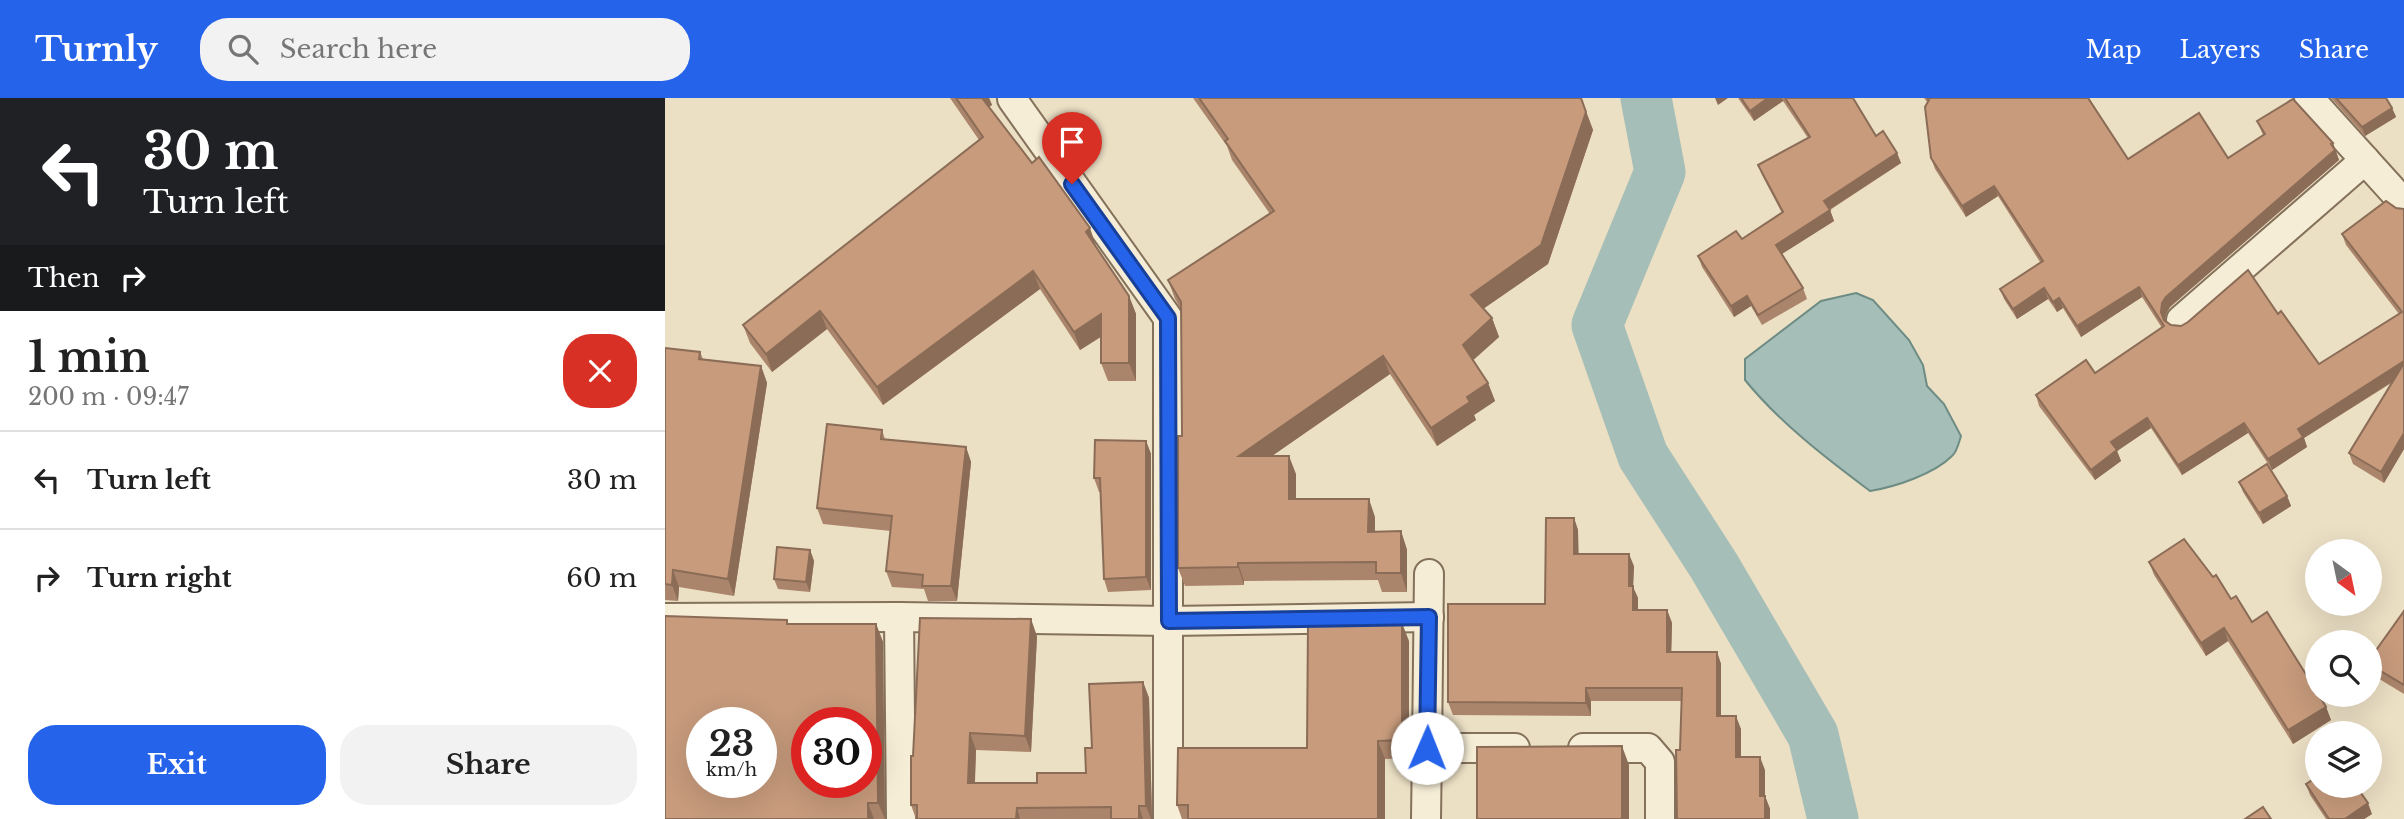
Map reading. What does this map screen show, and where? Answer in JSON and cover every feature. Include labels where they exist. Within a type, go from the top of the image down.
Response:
[{"type":"street","points":[[2309,98],[2404,203]]},
{"type":"street","points":[[1012,99],[1168,318],[1168,819]]},
{"type":"street","points":[[2181,320],[2365,160]]},
{"type":"street","points":[[1426,819],[1429,574]]},
{"type":"street","points":[[665,618],[899,617],[1169,621],[1429,617]]},
{"type":"street","points":[[899,617],[901,819]]},
{"type":"street","points":[[1427,748],[1648,748],[1657,755],[1660,762],[1660,819]]},
{"type":"water","points":[[1856,293],[1873,300],[1909,340],[1923,365],[1927,386],[1944,404],[1961,436],[1954,454],[1944,463],[1902,483],[1870,491],[1788,425],[1745,380],[1745,359],[1821,301]]},
{"type":"building","points":[[956,98],[982,98],[1032,163],[1039,157],[1090,228],[1086,232],[1129,296],[1129,363],[1101,363],[1101,314],[1074,332],[1033,271],[877,387],[820,311],[766,354],[743,325],[983,137]]},
{"type":"building","points":[[1199,98],[1581,98],[1586,112],[1541,245],[1471,295],[1492,318],[1463,345],[1488,383],[1467,397],[1470,402],[1431,428],[1383,356],[1239,456],[1289,456],[1289,499],[1369,499],[1368,532],[1401,531],[1401,573],[1376,573],[1376,562],[1238,563],[1238,567],[1178,568],[1178,436],[1182,436],[1181,302],[1168,280],[1274,211],[1225,141],[1228,139]]},
{"type":"building","points":[[1741,98],[1768,98],[1750,111]]},
{"type":"building","points":[[1785,98],[1853,98],[1876,136],[1883,131],[1897,153],[1824,201],[1830,210],[1776,245],[1803,288],[1758,315],[1747,296],[1731,306],[1698,256],[1736,231],[1742,239],[1783,212],[1758,165],[1810,137]]},
{"type":"building","points":[[1927,98],[2088,98],[2128,159],[2199,113],[2228,158],[2265,134],[2257,121],[2293,99],[2333,143],[2331,144],[2335,150],[2166,297],[2161,312],[2164,320],[2171,325],[2181,326],[2188,322],[2248,270],[2278,314],[2281,311],[2319,364],[2402,312],[2342,234],[2386,201],[2396,208],[2404,209],[2404,361],[2298,429],[2303,437],[2268,459],[2244,423],[2178,465],[2147,418],[2111,442],[2117,450],[2091,470],[2036,395],[2086,360],[2095,373],[2164,326],[2139,287],[2077,326],[2059,298],[2053,302],[2044,288],[2013,309],[2000,289],[2043,261],[1994,186],[1962,206],[1931,158],[1925,107],[1929,100]]},
{"type":"building","points":[[2336,98],[2386,98],[2392,108],[2362,127]]},
{"type":"building","points":[[665,348],[700,352],[699,359],[761,366],[728,579],[673,570],[672,585],[665,584]]},
{"type":"building","points":[[2404,363],[2404,433],[2381,472],[2349,453]]},
{"type":"building","points":[[827,424],[882,430],[881,439],[966,447],[951,586],[922,586],[923,575],[886,571],[892,516],[817,508]]},
{"type":"building","points":[[1095,440],[1146,441],[1146,577],[1104,579],[1100,478],[1094,478]]},
{"type":"building","points":[[2267,464],[2287,496],[2259,513],[2239,482]]},
{"type":"building","points":[[1546,518],[1574,518],[1574,554],[1629,554],[1629,586],[1633,586],[1633,610],[1667,610],[1667,652],[1717,652],[1717,716],[1736,716],[1736,757],[1760,757],[1760,796],[1765,796],[1765,819],[1677,819],[1676,750],[1680,750],[1682,688],[1586,688],[1586,703],[1448,702],[1448,604],[1545,604]]},
{"type":"building","points":[[2184,539],[2213,577],[2216,575],[2231,599],[2236,596],[2252,622],[2267,612],[2305,673],[2305,707],[2326,707],[2288,730],[2224,628],[2201,643],[2149,562]]},
{"type":"building","points":[[777,547],[810,550],[806,582],[774,579]]},
{"type":"building","points":[[2404,611],[2404,685],[2382,672],[2382,642]]},
{"type":"building","points":[[665,616],[787,620],[787,624],[876,624],[877,707],[791,707],[791,798],[878,798],[878,803],[868,803],[868,819],[665,819]]},
{"type":"building","points":[[920,618],[1031,619],[1025,736],[970,733],[968,783],[1037,783],[1037,773],[1086,773],[1085,748],[1092,748],[1089,684],[1143,682],[1146,806],[1139,806],[1139,819],[1111,819],[1111,807],[1017,808],[1016,819],[917,819],[917,805],[911,805],[911,756]]},
{"type":"building","points":[[1308,623],[1402,623],[1402,740],[1378,741],[1378,819],[1188,819],[1188,805],[1177,805],[1178,748],[1307,748]]},
{"type":"building","points":[[1622,746],[1622,819],[1477,819],[1477,747]]},
{"type":"building","points":[[2315,798],[2364,798],[2368,803],[2345,819],[2329,819]]},
{"type":"building","points":[[2263,807],[2271,819],[2245,819]]},
{"type":"waterway","points":[[1646,98],[1660,172],[1597,325],[1643,456],[1714,566],[1813,735],[1833,819]]},
{"type":"route","points":[[1072,184],[1168,318],[1170,327],[1169,621],[1429,617],[1427,748]]}]
